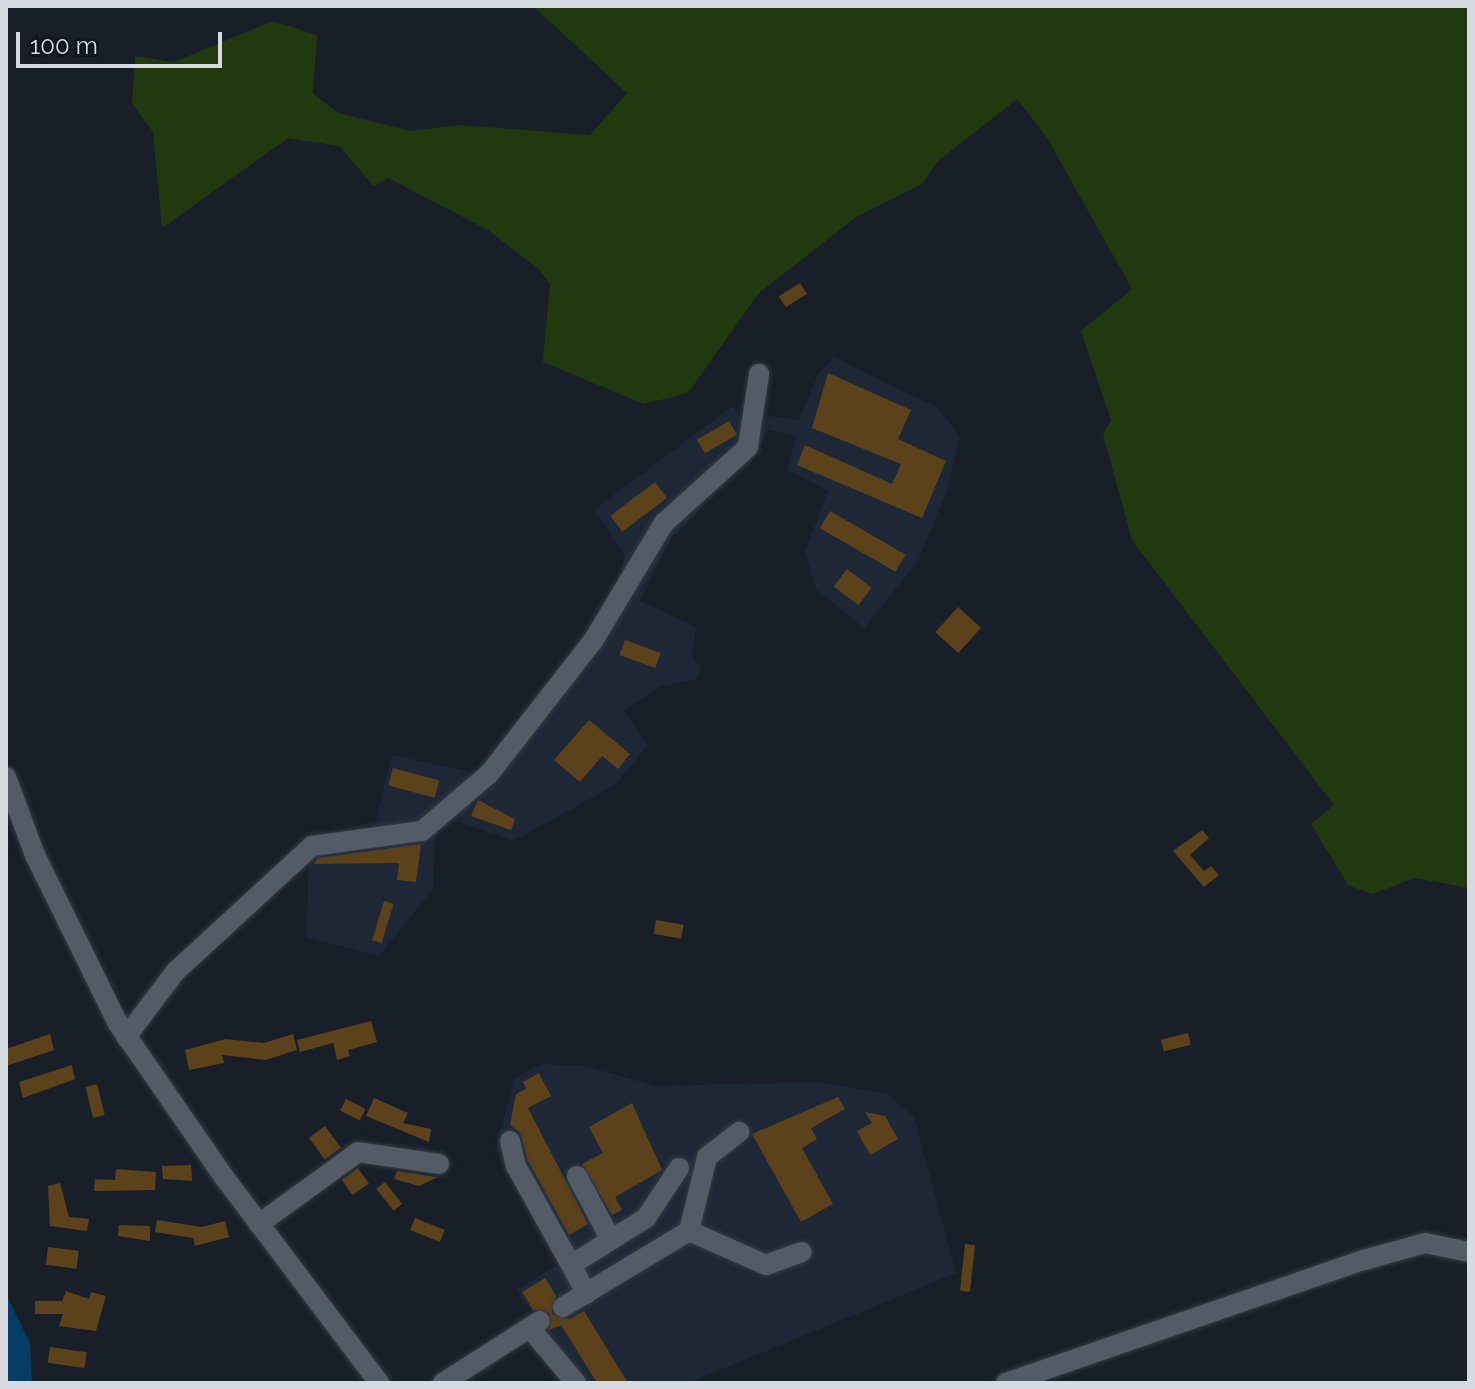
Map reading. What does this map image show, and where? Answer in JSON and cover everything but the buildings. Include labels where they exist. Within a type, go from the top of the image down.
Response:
[{"type":"street","points":[[126,1037],[176,971],[312,846],[422,831],[489,774],[593,641],[664,523],[748,447],[759,374]]},
{"type":"street","points":[[6,777],[35,855],[126,1037],[259,1224],[379,1383]]},
{"type":"street","points":[[563,1307],[689,1231],[707,1157],[739,1132]]},
{"type":"street","points":[[510,1141],[516,1166],[587,1294]]},
{"type":"street","points":[[259,1224],[358,1152],[439,1164]]},
{"type":"street","points":[[571,1265],[646,1218],[679,1168]]},
{"type":"street","points":[[577,1176],[611,1240]]},
{"type":"street","points":[[689,1231],[766,1265],[802,1252]]},
{"type":"street","points":[[1006,1383],[1364,1260],[1425,1243],[1469,1252]]},
{"type":"street","points":[[443,1383],[535,1324],[576,1383]]},
{"type":"shaded area","points":[[834,357],[938,408],[960,437],[947,491],[918,561],[864,628],[816,589],[805,551],[828,491],[787,470],[796,436],[768,430],[758,449],[670,540],[640,601],[697,627],[691,654],[701,668],[696,679],[662,686],[624,710],[648,745],[615,785],[513,841],[453,820],[435,836],[433,889],[379,956],[306,937],[310,840],[374,828],[392,755],[475,773],[486,768],[586,638],[617,590],[624,555],[594,510],[733,406],[746,425],[769,416],[799,420],[818,374]]},
{"type":"shaded area","points":[[541,1064],[585,1066],[656,1086],[820,1082],[887,1094],[914,1117],[956,1273],[688,1383],[585,1383],[516,1290],[561,1263],[496,1148],[514,1079]]},
{"type":"green space","points":[[533,6],[1469,6],[1469,888],[1415,878],[1372,894],[1348,885],[1311,824],[1334,805],[1132,540],[1103,434],[1111,420],[1081,331],[1132,289],[1046,136],[1017,99],[938,161],[922,184],[856,217],[759,293],[688,393],[644,404],[543,362],[550,284],[539,269],[488,230],[388,178],[374,186],[339,146],[288,138],[162,228],[153,132],[132,103],[135,56],[174,62],[273,21],[317,35],[313,93],[338,113],[410,131],[458,125],[590,135],[627,93]]},
{"type":"water","points":[[6,1294],[30,1343],[32,1383],[6,1383]]}]
